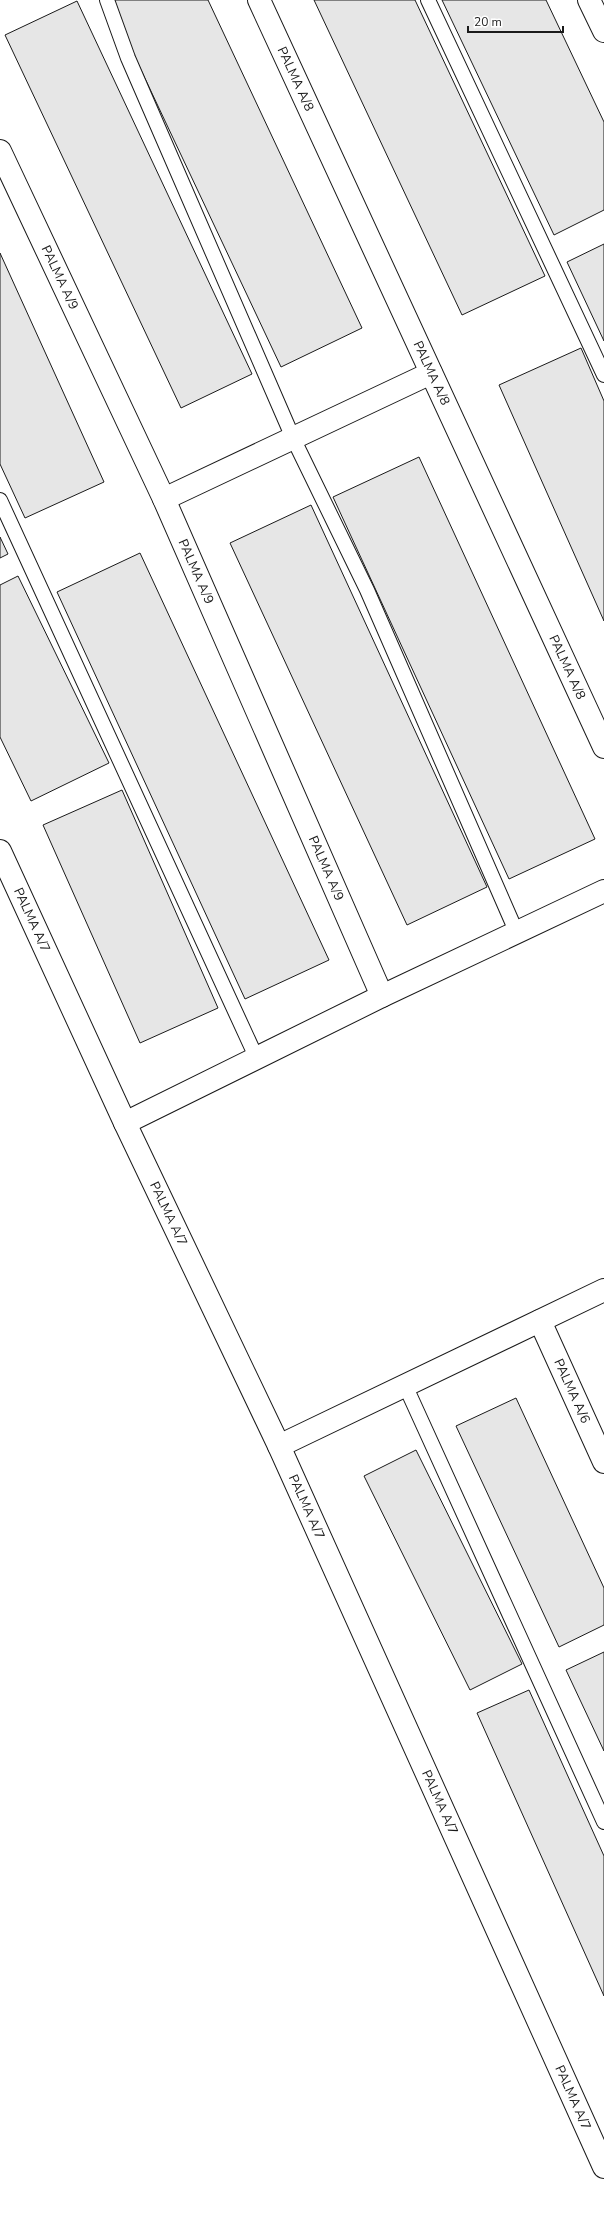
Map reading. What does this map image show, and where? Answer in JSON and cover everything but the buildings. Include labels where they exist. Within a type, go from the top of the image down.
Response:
[{"type":"street","name":"PALMA A/8","points":[[259,0],[604,747]]},
{"type":"street","points":[[589,0],[604,31]]},
{"type":"street","name":"PALMA A/9","points":[[0,151],[164,499],[382,996]]},
{"type":"street","points":[[164,499],[431,373]]},
{"type":"street","name":"PALMA A/7","points":[[0,850],[125,1123],[279,1446],[604,2167]]},
{"type":"street","points":[[125,1123],[382,996],[604,890]]},
{"type":"street","points":[[279,1446],[604,1290]]},
{"type":"street","name":"PALMA A/6","points":[[540,1321],[604,1462]]},
{"type":"lane","points":[[107,0],[131,66],[293,438],[367,590],[516,931]]},
{"type":"lane","points":[[428,0],[604,375]]},
{"type":"lane","points":[[0,500],[257,1059]]},
{"type":"lane","points":[[405,1386],[604,1822]]}]
